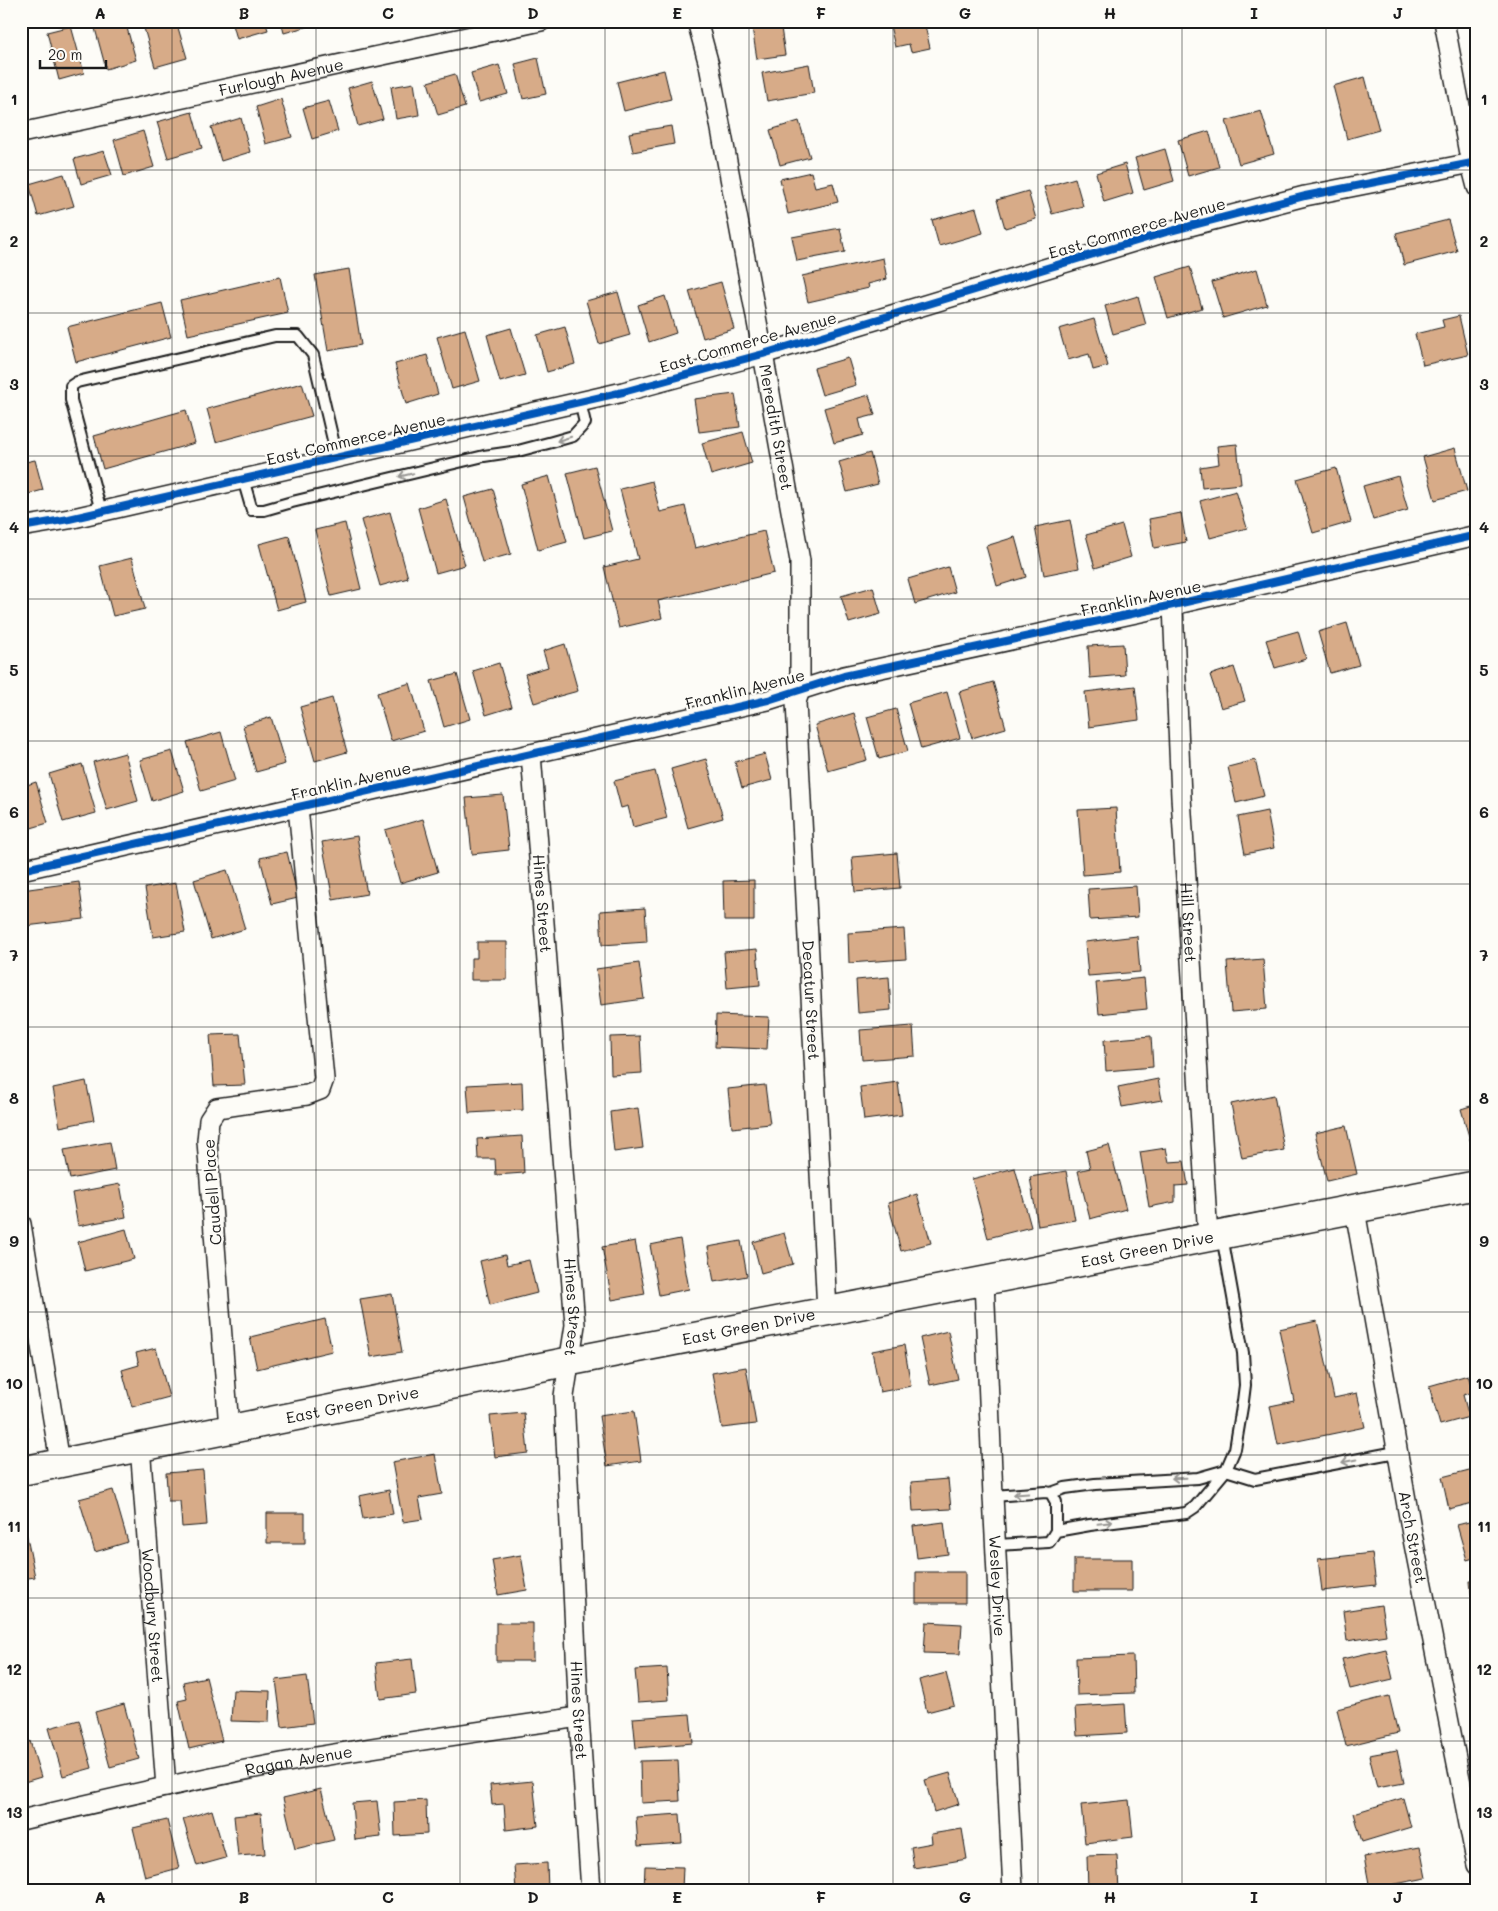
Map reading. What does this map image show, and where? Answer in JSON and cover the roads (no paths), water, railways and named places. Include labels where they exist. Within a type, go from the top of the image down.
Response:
[{"type":"main road","name":"East Green Drive","points":[[21,1470],[570,1361],[1477,1186]]},
{"type":"street","name":"Furlough Avenue","points":[[21,133],[542,21]]},
{"type":"street","name":"Meredith Street","points":[[697,21],[709,65],[800,561],[800,690]]},
{"type":"street","points":[[1444,21],[1474,163],[1477,187]]},
{"type":"street","name":"East Commerce Avenue","points":[[21,527],[101,511],[580,402],[763,354],[1163,233],[1304,196],[1474,163]]},
{"type":"street","name":"Franklin Avenue","points":[[21,870],[758,702],[844,676],[1173,605],[1477,535]]},
{"type":"street","name":"Hill Street","points":[[1173,605],[1182,807],[1215,1237]]},
{"type":"street","name":"Decatur Street","points":[[800,690],[796,702],[827,1311]]},
{"type":"street","name":"Hines Street","points":[[531,754],[576,1325],[564,1396],[579,1717],[591,1890]]},
{"type":"street","name":"Caudell Place","points":[[228,1428],[207,1140],[209,1120],[217,1108],[307,1095],[320,1090],[324,1079],[298,807]]},
{"type":"street","name":"Arch Street","points":[[1355,1210],[1396,1452],[1477,1865]]},
{"type":"street","points":[[21,1224],[60,1462]]},
{"type":"street","name":"Wesley Drive","points":[[984,1281],[1013,1890]]},
{"type":"street","name":"Woodbury Street","points":[[140,1446],[166,1787]]},
{"type":"street","name":"Ragan Avenue","points":[[21,1820],[166,1787],[275,1765],[416,1740],[579,1717]]},
{"type":"lane","points":[[101,511],[71,400],[71,386],[77,382],[266,338],[298,336],[313,355],[337,457]]},
{"type":"lane","points":[[243,479],[252,510],[264,510],[484,456],[518,451],[573,436],[585,423],[580,402]]},
{"type":"lane","points":[[1056,1531],[1186,1513],[1195,1507],[1226,1470],[1235,1449],[1245,1385],[1242,1353],[1215,1237]]},
{"type":"lane","points":[[993,1496],[1052,1493],[1065,1488],[1095,1484],[1198,1478],[1226,1470],[1255,1479],[1396,1452]]},
{"type":"lane","points":[[996,1545],[1049,1542],[1056,1531],[1056,1502],[1052,1493]]}]
